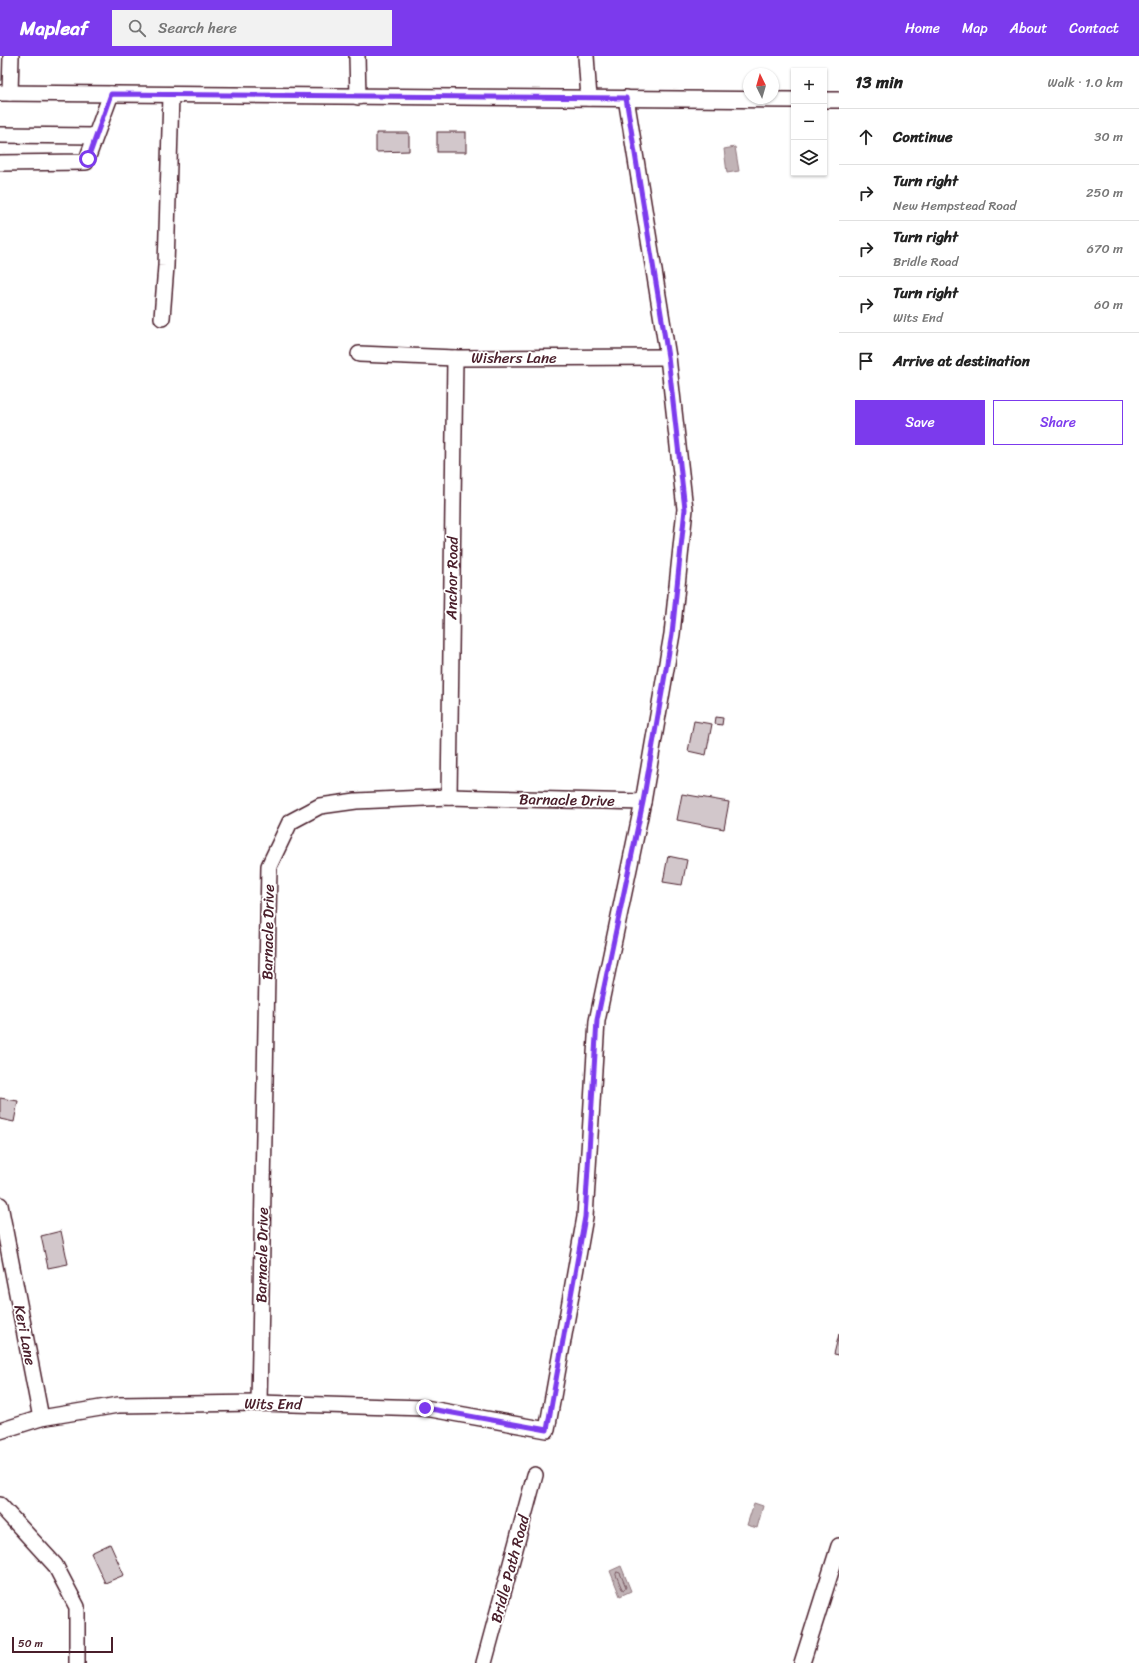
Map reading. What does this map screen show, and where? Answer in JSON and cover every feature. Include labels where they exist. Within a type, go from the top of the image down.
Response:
[{"type":"street","points":[[11,56],[5,93],[791,100]]},
{"type":"street","points":[[357,56],[358,97]]},
{"type":"street","points":[[586,56],[589,98]]},
{"type":"street","points":[[0,163],[86,162],[111,94]]},
{"type":"street","points":[[162,318],[166,266],[171,95]]},
{"type":"street","points":[[626,98],[668,357],[685,509],[672,634],[643,802]]},
{"type":"street","points":[[827,100],[839,100]]},
{"type":"street","points":[[0,135],[95,136]]},
{"type":"street","name":"Wishers Lane","points":[[359,354],[455,358],[668,357]]},
{"type":"street","name":"Anchor Road","points":[[449,797],[455,358]]},
{"type":"street","name":"Barnacle Drive","points":[[259,1403],[269,866],[290,822],[320,806],[356,801],[449,797],[643,802]]},
{"type":"street","name":"Wits End","points":[[0,1431],[41,1418],[118,1405],[259,1403],[425,1408],[547,1430],[585,1217],[597,1020],[643,802]]},
{"type":"street","name":"Keri Lane","points":[[0,1205],[41,1418]]},
{"type":"street","name":"Bridle Path Road","points":[[484,1663],[535,1475]]},
{"type":"street","points":[[0,1505],[55,1565],[77,1607],[77,1663]]},
{"type":"street","points":[[802,1663],[838,1553]]},
{"type":"water","points":[[735,147],[739,171],[727,173],[724,149]]},
{"type":"water","points":[[754,1503],[763,1506],[757,1528],[747,1525]]},
{"type":"water","points":[[621,1566],[631,1591],[620,1596],[610,1571]]},
{"type":"building","points":[[437,132],[466,132],[466,152],[437,152]]},
{"type":"building","points":[[376,133],[409,133],[409,151],[376,152]]},
{"type":"building","points":[[716,717],[723,718],[722,725],[715,724]]},
{"type":"building","points":[[694,721],[712,724],[706,755],[688,751]]},
{"type":"building","points":[[682,794],[729,802],[724,829],[677,820]]},
{"type":"building","points":[[668,856],[687,860],[682,885],[663,882]]},
{"type":"building","points":[[0,1098],[18,1101],[14,1122],[0,1119]]},
{"type":"building","points":[[61,1231],[68,1264],[48,1268],[41,1236]]},
{"type":"building","points":[[839,1334],[839,1355],[834,1354]]},
{"type":"building","points":[[110,1544],[124,1575],[105,1583],[91,1553]]},
{"type":"route","points":[[88,159],[111,94],[626,98],[668,357],[685,509],[672,634],[643,802],[597,1020],[585,1217],[547,1430],[425,1408]]}]
